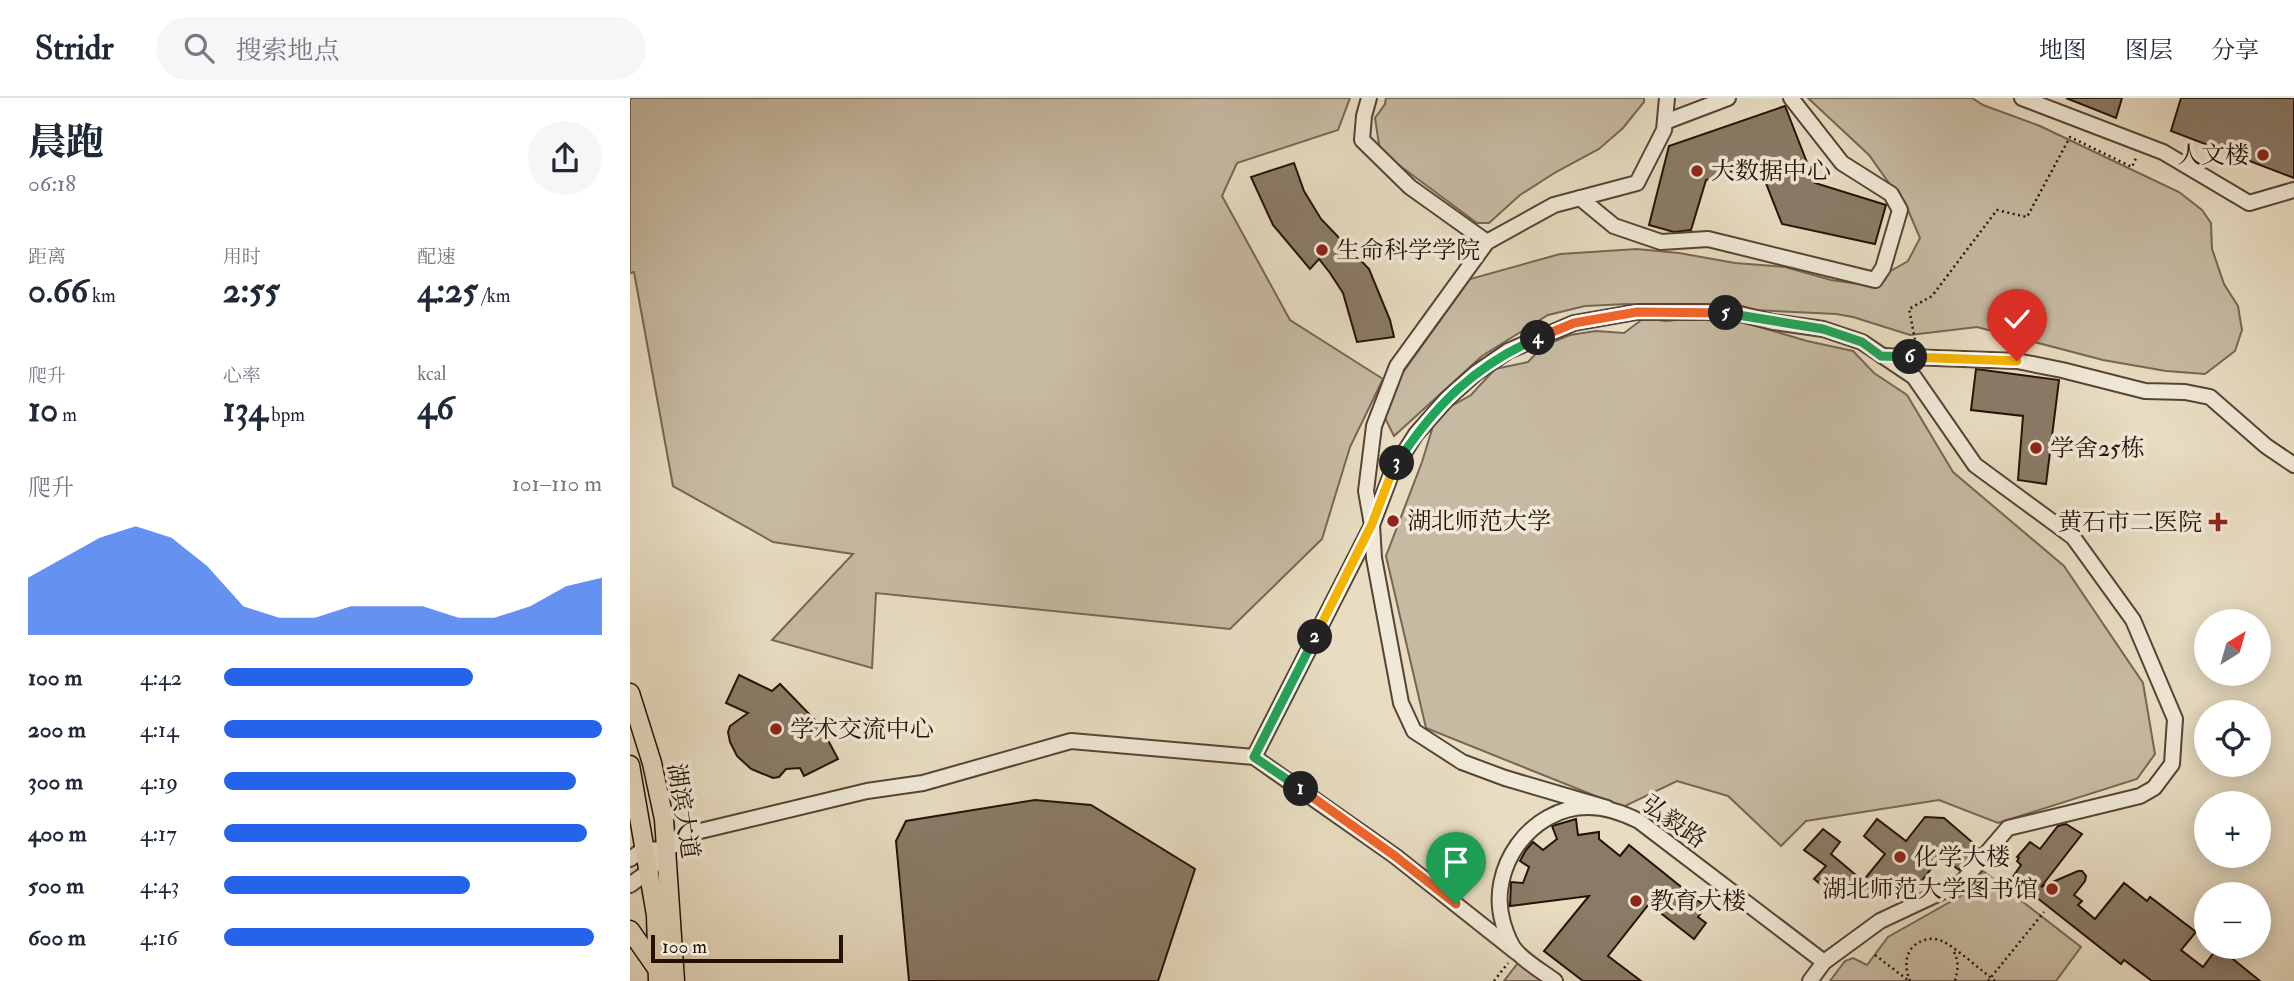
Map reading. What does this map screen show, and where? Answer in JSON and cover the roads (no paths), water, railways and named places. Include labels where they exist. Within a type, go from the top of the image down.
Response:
[{"type":"main road","name":"湖滨大道","points":[[630,693],[652,763],[664,819],[675,981]]},
{"type":"main road","name":"湖滨大道","points":[[630,765],[637,854],[649,871],[656,915],[658,975]]},
{"type":"main road","points":[[630,930],[658,975]]},
{"type":"street","points":[[1369,98],[1362,140],[1410,187],[1487,242]]},
{"type":"street","points":[[1607,808],[1505,778],[1462,762],[1414,731],[1401,703],[1374,558],[1366,491],[1374,426],[1397,366],[1487,242],[1554,205],[1637,183],[1664,130],[1667,98]]},
{"type":"street","points":[[1665,122],[1728,98]]},
{"type":"street","points":[[1580,198],[1614,226],[1661,242],[1708,239],[1875,280],[1882,268],[1900,210],[1891,194],[1842,163],[1791,98]]},
{"type":"street","points":[[2022,98],[2163,152],[2249,203],[2294,190]]},
{"type":"street","points":[[1254,757],[1372,524],[1392,472],[1416,434],[1447,399],[1476,373],[1508,351],[1574,323],[1637,312],[1740,314],[1823,329],[1862,342],[1914,377],[1975,465],[2073,537],[2133,620],[2175,719],[2172,764],[2154,788],[2140,796],[2008,828],[1961,883],[1880,921],[1824,962],[1810,981]]},
{"type":"street","points":[[1881,356],[2017,361],[2145,391],[2185,392],[2210,397],[2266,446],[2294,465]]},
{"type":"street","points":[[630,885],[649,871],[667,850],[692,833],[867,791],[923,783],[1070,741],[1254,757],[1395,856],[1516,951]]},
{"type":"street","name":"弘毅路","points":[[1555,981],[1516,951],[1507,935],[1500,913],[1502,879],[1513,851],[1531,829],[1567,810],[1586,807],[1607,808],[1639,821],[1824,962]]},
{"type":"street","points":[[637,854],[667,850]]},
{"type":"place","name":"人文楼","points":[[2263,155]]},
{"type":"place","name":"大数据中心","points":[[1697,171]]},
{"type":"place","name":"生命科学学院","points":[[1322,250]]},
{"type":"place","name":"学舍25栋","points":[[2036,448]]},
{"type":"place","name":"湖北师范大学","points":[[1393,521]]},
{"type":"place","name":"黄石市二医院","points":[[2218,522]]},
{"type":"place","name":"学术交流中心","points":[[776,729]]},
{"type":"place","name":"化学大楼","points":[[1900,857]]},
{"type":"place","name":"湖北师范大学图书馆","points":[[2052,889]]},
{"type":"place","name":"教育大楼","points":[[1636,901]]}]
